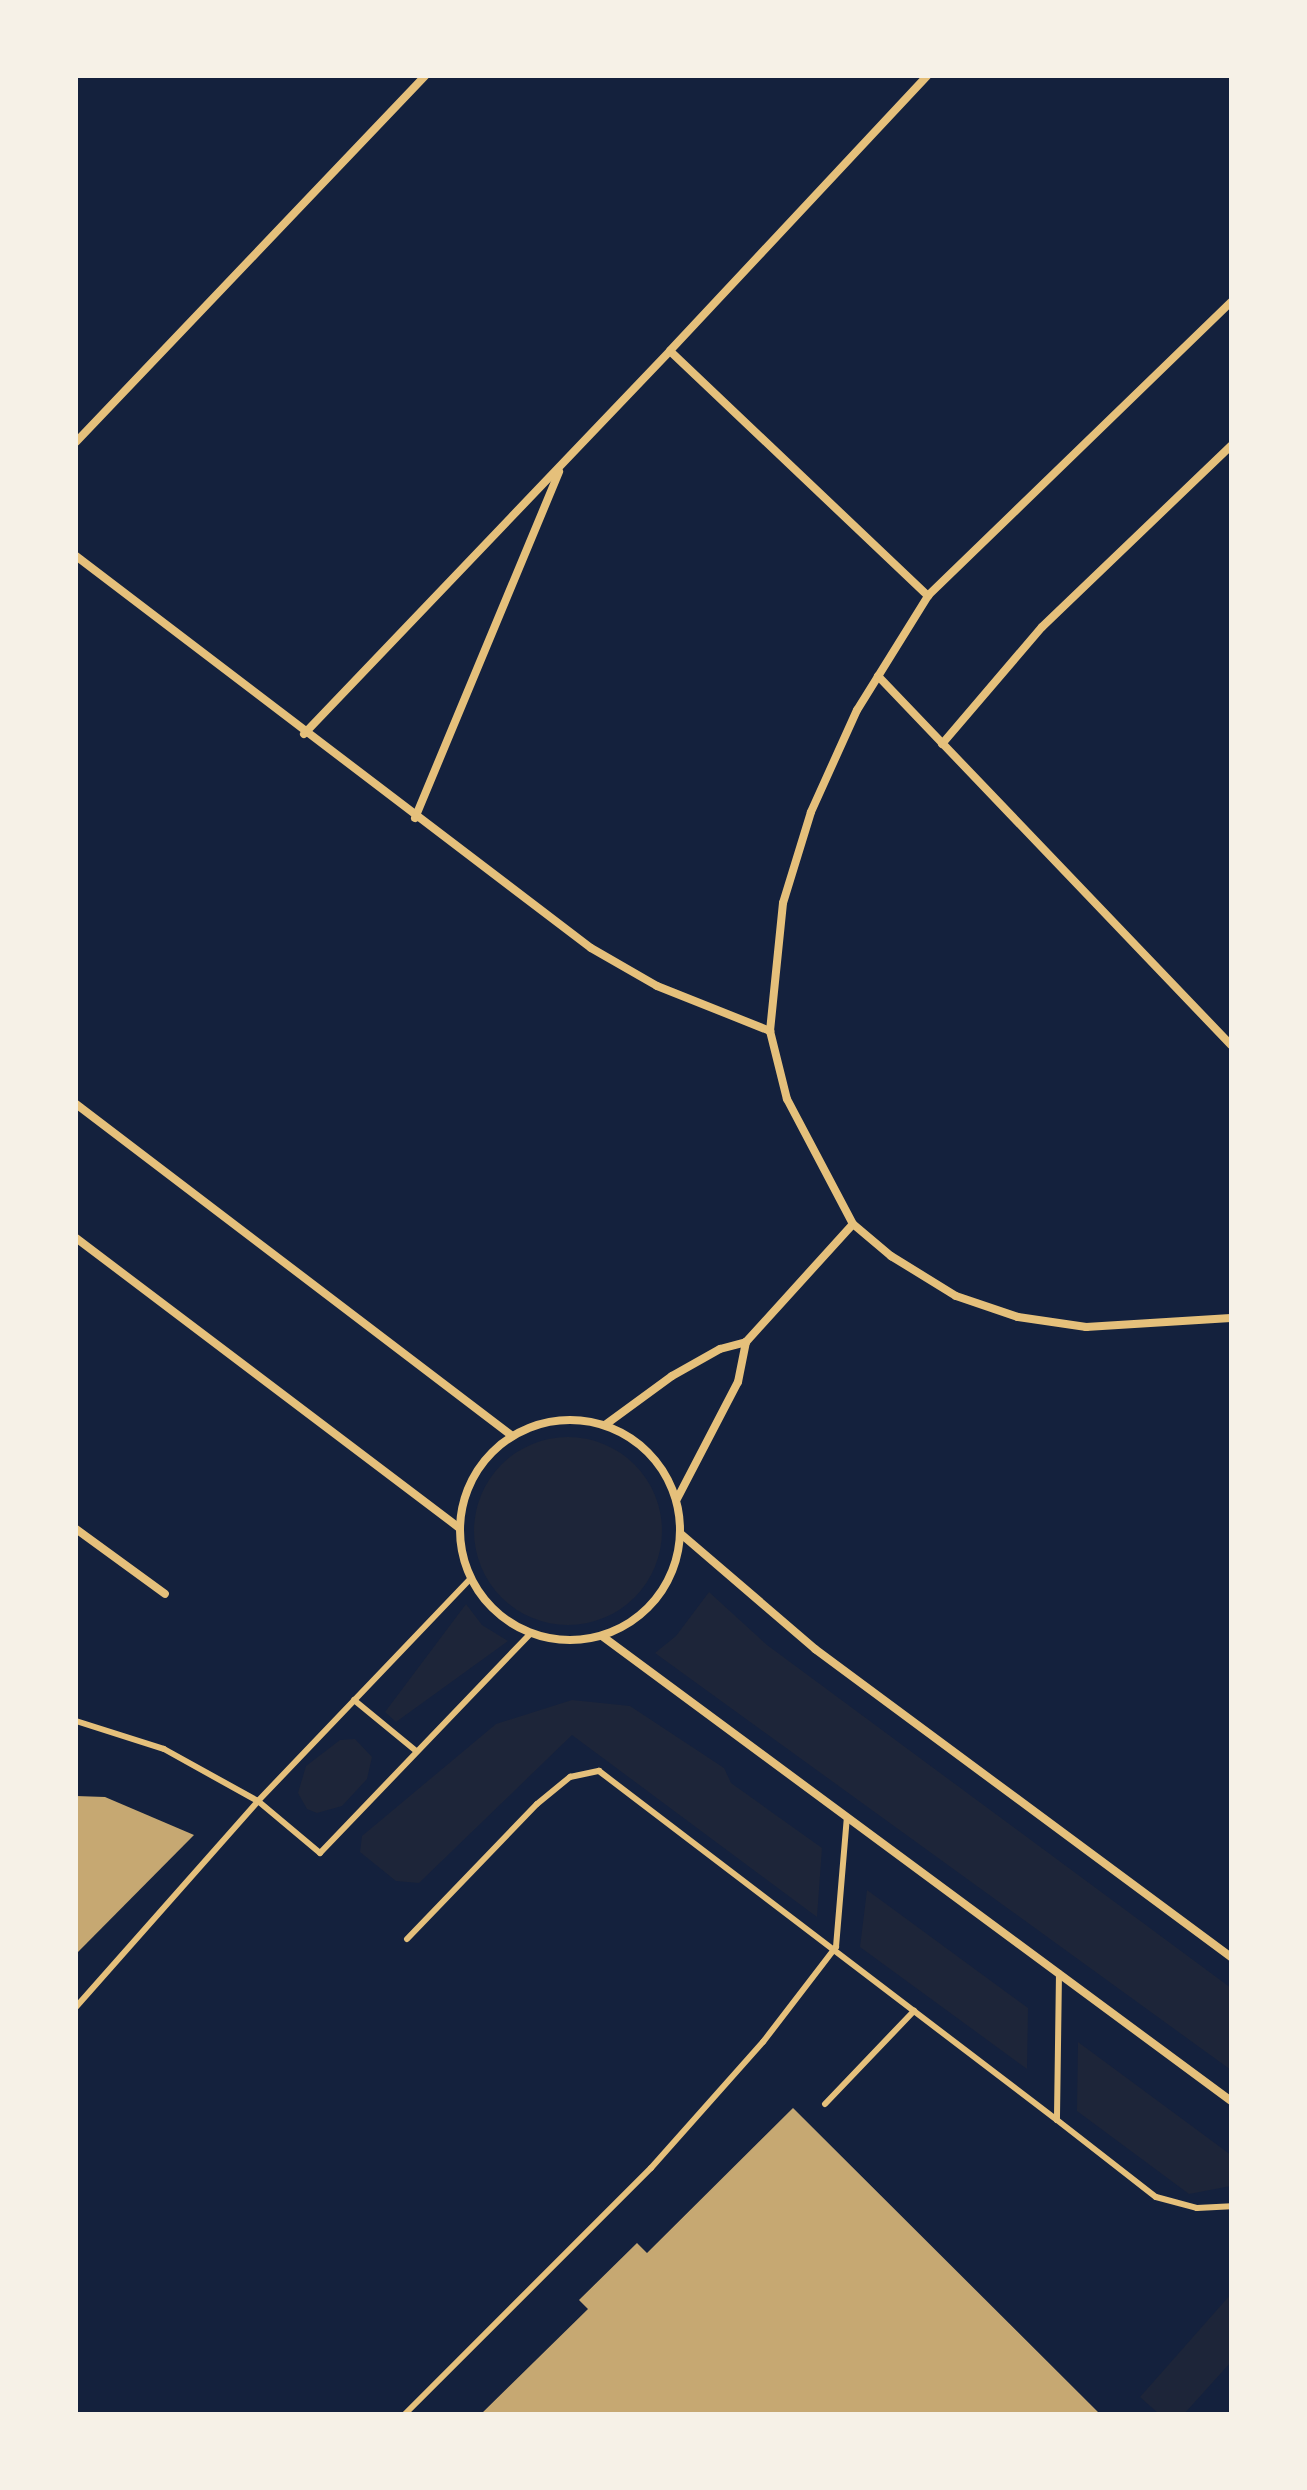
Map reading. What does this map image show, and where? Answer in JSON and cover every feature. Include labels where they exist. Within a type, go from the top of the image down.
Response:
[{"type":"street","points":[[76,442],[425,76]]},
{"type":"street","points":[[304,734],[670,351],[927,76]]},
{"type":"street","points":[[1230,1320],[1086,1327],[1018,1317],[956,1296],[891,1256],[853,1224],[787,1099],[770,1031],[783,903],[802,842],[857,710],[928,596],[1231,302]]},
{"type":"street","points":[[670,351],[928,596]]},
{"type":"street","points":[[942,744],[1042,627],[1231,446]]},
{"type":"street","points":[[415,818],[561,466]]},
{"type":"street","points":[[76,556],[304,734],[591,948],[657,986],[770,1031]]},
{"type":"street","points":[[878,676],[1231,1045]]},
{"type":"street","points":[[76,1104],[511,1435]]},
{"type":"street","points":[[677,1499],[738,1382],[746,1342],[853,1224]]},
{"type":"street","points":[[76,1238],[458,1527]]},
{"type":"street","points":[[605,1425],[672,1376],[720,1349],[746,1342]]},
{"type":"street","points":[[557,1420],[605,1425],[636,1441],[653,1458],[677,1499],[681,1534],[670,1579],[642,1615],[602,1636],[566,1641],[530,1634],[495,1612],[470,1579],[458,1527],[465,1491],[484,1459],[511,1435],[557,1420]]},
{"type":"street","points":[[76,1529],[165,1594]]},
{"type":"street","points":[[681,1534],[815,1649],[1231,1957]]},
{"type":"street","points":[[602,1636],[1231,2101]]},
{"type":"lane","points":[[76,2007],[258,1801],[470,1579]]},
{"type":"lane","points":[[76,1721],[164,1749],[258,1801],[320,1853],[530,1634]]},
{"type":"lane","points":[[354,1700],[416,1751]]},
{"type":"lane","points":[[407,1939],[537,1804],[570,1777],[599,1771],[836,1947],[914,2011],[1156,2197],[1197,2208],[1231,2206]]},
{"type":"lane","points":[[405,2414],[651,2168],[763,2042],[836,1947],[847,1817]]},
{"type":"lane","points":[[1057,2120],[1059,1973]]},
{"type":"lane","points":[[825,2104],[914,2011]]},
{"type":"shaded area","points":[[568,1437],[604,1444],[634,1465],[655,1495],[662,1531],[655,1567],[634,1597],[604,1618],[568,1625],[532,1618],[502,1597],[481,1567],[474,1531],[481,1495],[502,1465],[532,1444]]},
{"type":"shaded area","points":[[709,1592],[767,1645],[1231,1988],[1231,2070],[655,1653],[676,1636]]},
{"type":"shaded area","points":[[466,1604],[482,1625],[508,1641],[396,1722],[385,1712]]},
{"type":"shaded area","points":[[572,1700],[630,1706],[724,1768],[731,1783],[822,1848],[817,1917],[572,1735],[419,1883],[396,1881],[360,1852],[362,1836],[496,1724]]},
{"type":"shaded area","points":[[355,1739],[372,1757],[367,1779],[342,1806],[317,1813],[307,1809],[298,1793],[306,1766],[340,1740]]},
{"type":"shaded area","points":[[867,1890],[1028,2008],[1027,2069],[860,1947]]},
{"type":"shaded area","points":[[1078,2042],[1231,2155],[1231,2186],[1189,2194],[1077,2111]]},
{"type":"shaded area","points":[[1231,2294],[1231,2362],[1184,2414],[1159,2414],[1140,2397]]},
{"type":"building","points":[[76,1796],[105,1797],[194,1835],[76,1954]]},
{"type":"building","points":[[793,2108],[1100,2414],[481,2414],[588,2309],[579,2300],[637,2243],[647,2253]]}]
